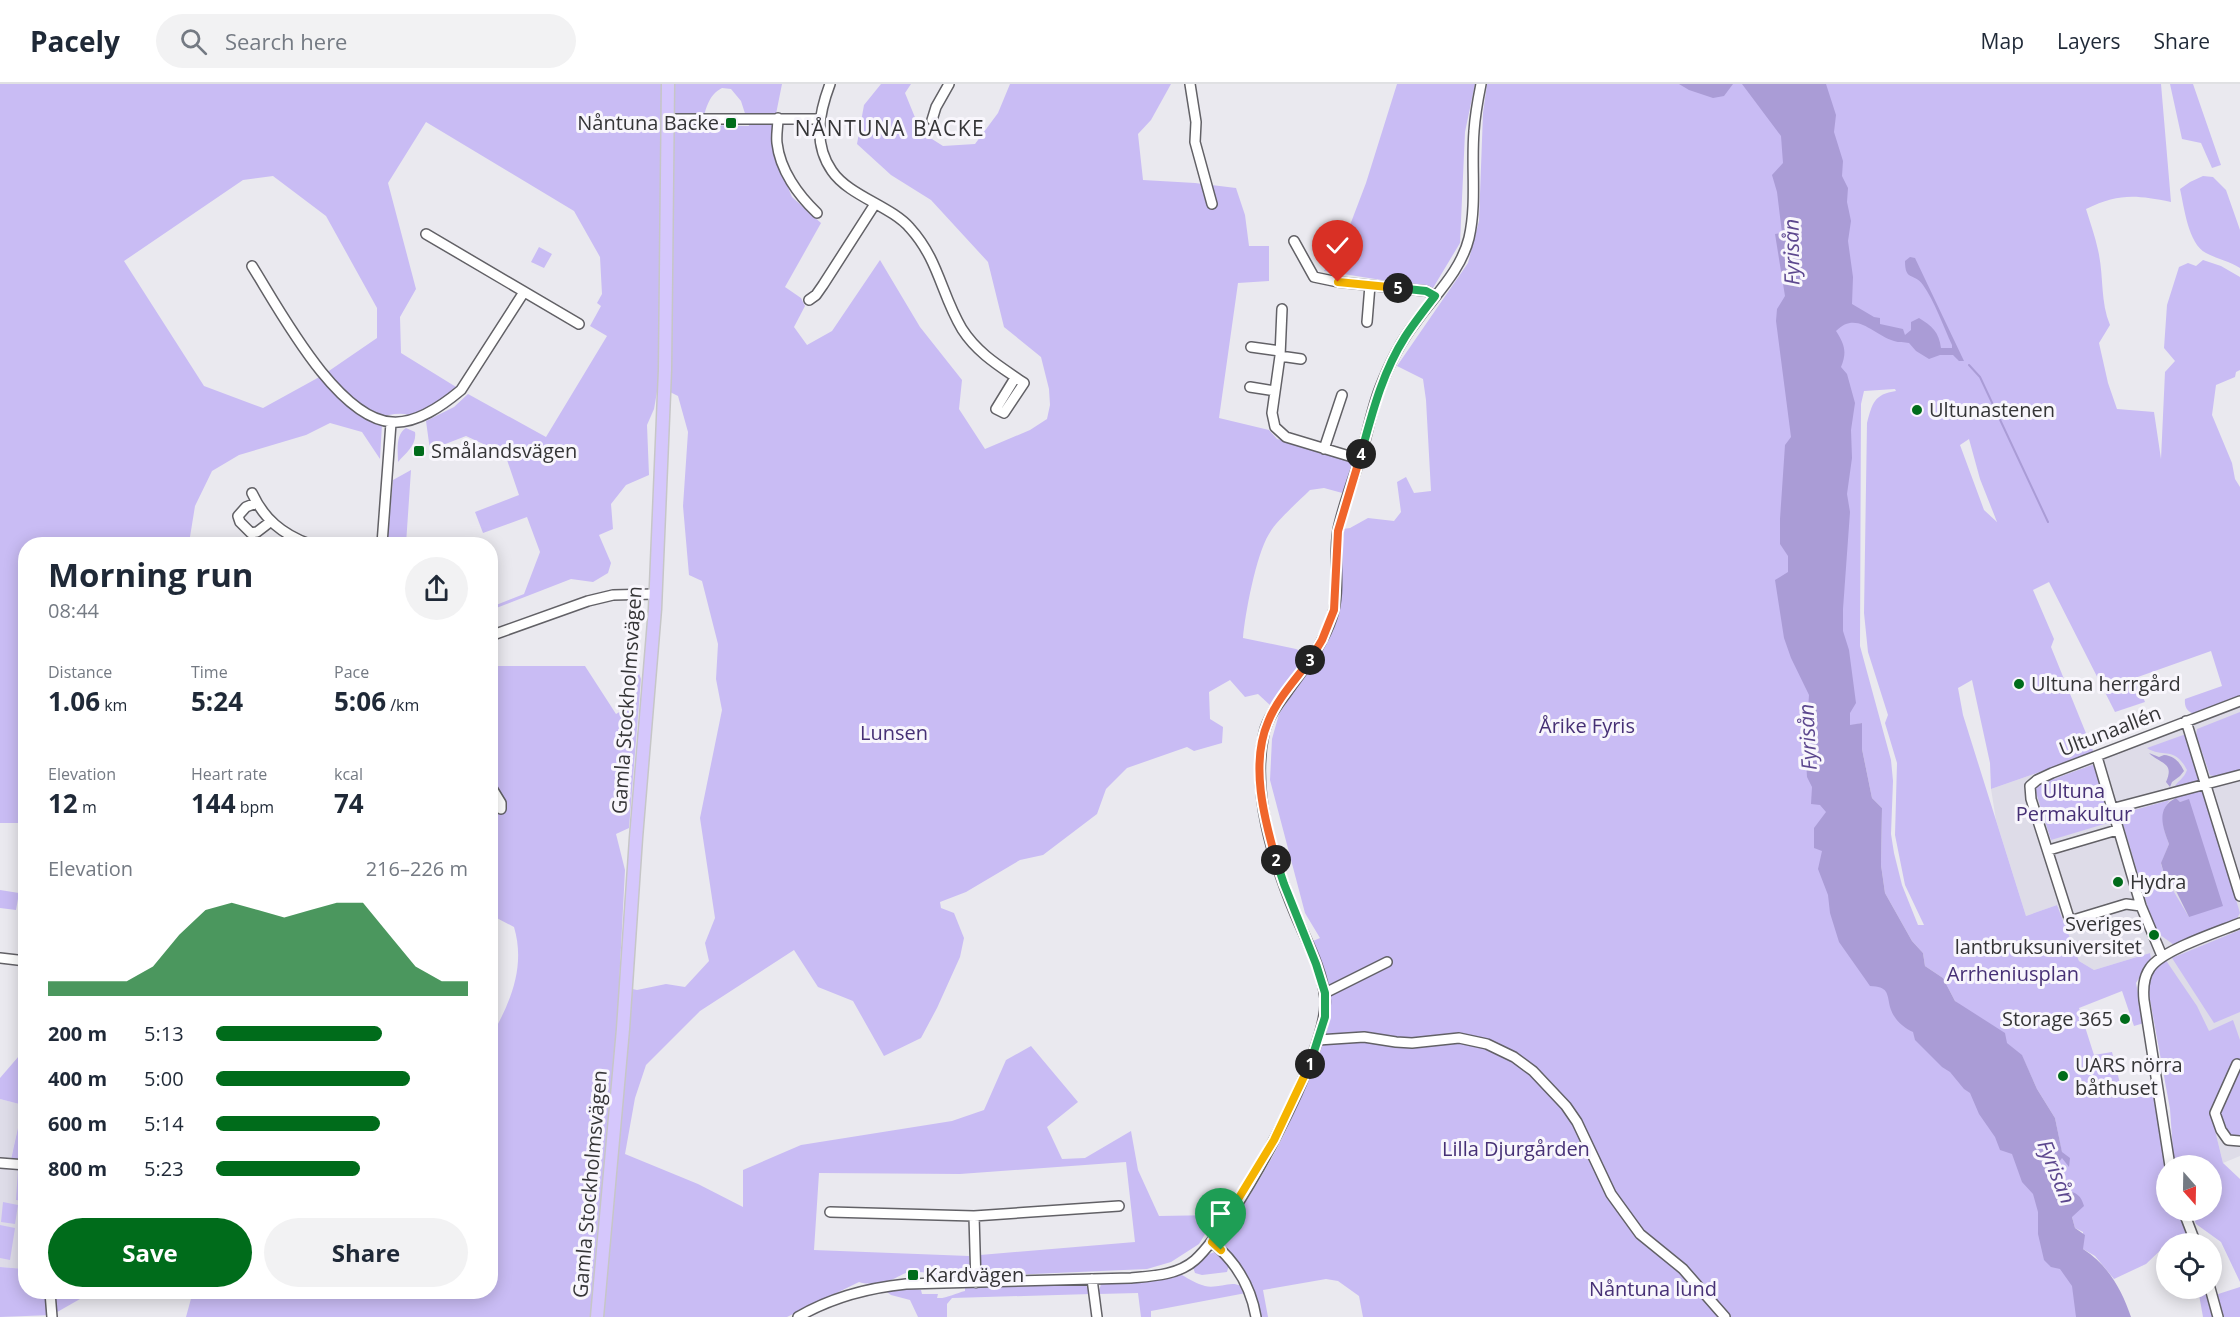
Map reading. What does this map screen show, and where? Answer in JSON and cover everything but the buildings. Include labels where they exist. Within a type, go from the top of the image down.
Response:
[{"type":"main road","name":"Gamla Stockholmsvägen","points":[[597,1317],[623,1029],[655,594],[665,370],[668,84]]},
{"type":"street","points":[[830,84],[819,119],[819,144],[833,172],[855,191],[899,218],[918,237],[934,264],[948,301],[963,330],[987,358],[1016,378]]},
{"type":"street","points":[[932,120],[936,107],[949,84]]},
{"type":"street","points":[[1190,84],[1196,122],[1195,142],[1212,204]]},
{"type":"street","points":[[798,1317],[843,1296],[877,1287],[906,1284],[1149,1277],[1181,1270],[1194,1261],[1212,1242],[1274,1140],[1306,1075],[1325,1017],[1324,993],[1316,964],[1275,857],[1264,807],[1261,755],[1264,730],[1313,654],[1331,621],[1335,599],[1338,531],[1379,390],[1404,338],[1458,264],[1468,238],[1472,214],[1473,132],[1481,84]]},
{"type":"street","points":[[778,118],[777,143],[785,168],[799,195],[817,213]]},
{"type":"street","points":[[667,119],[819,119]]},
{"type":"street","points":[[809,300],[823,285],[875,204]]},
{"type":"street","points":[[426,234],[579,324]]},
{"type":"street","points":[[1294,241],[1314,277],[1426,291],[1435,296]]},
{"type":"street","points":[[252,266],[323,375],[344,398],[377,418],[391,423],[417,418],[448,401],[461,390],[524,292]]},
{"type":"street","points":[[1366,322],[1370,285]]},
{"type":"street","points":[[1282,309],[1280,354],[1272,413],[1275,428],[1286,437],[1359,459]]},
{"type":"street","points":[[1251,346],[1301,359]]},
{"type":"street","points":[[1250,387],[1275,391]]},
{"type":"street","points":[[1324,449],[1342,395]]},
{"type":"street","points":[[383,537],[391,423]]},
{"type":"street","points":[[252,493],[256,503],[270,522],[292,537]]},
{"type":"street","points":[[256,503],[246,507],[238,516],[240,522],[251,533],[257,532],[270,522]]},
{"type":"street","points":[[498,633],[588,601],[613,595],[655,594]]},
{"type":"street","name":"Ultunaallén","points":[[2049,850],[2031,799],[2030,786],[2037,780],[2240,701]]},
{"type":"street","points":[[2186,721],[2240,896]]},
{"type":"street","points":[[2097,757],[2140,906],[2162,956]]},
{"type":"street","points":[[2111,809],[2240,775]]},
{"type":"street","points":[[498,798],[501,809]]},
{"type":"street","points":[[2117,830],[2049,850],[2070,921],[2126,904],[2140,906]]},
{"type":"street","points":[[2168,1155],[2143,989],[2148,970],[2162,956],[2240,923]]},
{"type":"street","points":[[0,958],[18,960]]},
{"type":"street","points":[[1324,993],[1387,962]]},
{"type":"street","points":[[1318,1040],[1364,1036],[1396,1042],[1459,1038],[1487,1044],[1514,1057],[1533,1071],[1566,1106],[1577,1122],[1611,1194],[1640,1234],[1683,1269],[1725,1317]]},
{"type":"street","points":[[2237,1064],[2215,1113],[2228,1140],[2240,1141]]},
{"type":"street","points":[[0,1162],[18,1164]]},
{"type":"street","points":[[830,1212],[974,1216],[1119,1206]]},
{"type":"street","points":[[974,1216],[976,1283]]},
{"type":"street","points":[[1212,1242],[1236,1267],[1244,1281],[1256,1317]]},
{"type":"street","points":[[1092,1279],[1097,1317]]},
{"type":"street","points":[[51,1299],[52,1316]]},
{"type":"street","points":[[2213,1299],[2218,1317]]},
{"type":"shaded area","name":"Sveriges lantbruksuniversitet","points":[[2240,702],[2240,1156],[2223,1163],[2210,1111],[2157,978],[2150,953],[2094,970],[2079,961],[2057,905],[2026,916],[1996,820],[1991,789]]},
{"type":"shaded area","points":[[0,1099],[18,1104],[18,1127],[10,1163],[18,1165],[18,1268],[0,1267]]},
{"type":"green space","name":"Lunsen","points":[[0,84],[782,84],[773,129],[774,154],[792,197],[821,223],[785,287],[801,298],[805,306],[794,327],[807,345],[832,331],[880,260],[920,327],[962,380],[959,409],[985,449],[1030,430],[1047,419],[1050,405],[1049,389],[1041,357],[1004,327],[988,262],[931,200],[891,175],[857,144],[864,105],[881,84],[911,84],[905,93],[921,132],[943,146],[975,144],[998,113],[1010,84],[1171,84],[1151,120],[1138,134],[1143,180],[1236,188],[1245,215],[1249,246],[1269,246],[1269,281],[1238,283],[1219,418],[1269,430],[1277,439],[1355,460],[1346,494],[1324,488],[1310,490],[1272,529],[1264,544],[1249,600],[1243,638],[1296,649],[1309,655],[1271,706],[1258,694],[1245,697],[1230,680],[1209,692],[1210,719],[1223,727],[1222,743],[1194,751],[1187,747],[1127,768],[1106,789],[1097,814],[1043,855],[1020,860],[966,892],[940,902],[941,908],[954,913],[964,938],[960,957],[921,1038],[884,1056],[853,1001],[818,987],[794,950],[700,1011],[646,1065],[635,1098],[625,1154],[698,1184],[743,1207],[743,1170],[801,1145],[952,1121],[984,1110],[1006,1060],[1031,1046],[1078,1102],[1047,1127],[1062,1159],[1085,1158],[1131,1131],[1138,1170],[1159,1216],[1217,1215],[1199,1244],[1171,1262],[1147,1269],[985,1276],[980,1268],[980,1255],[1135,1242],[1126,1162],[960,1174],[819,1173],[814,1250],[969,1256],[969,1270],[953,1276],[909,1272],[883,1282],[859,1282],[787,1317],[603,1317],[623,1101],[610,1104],[606,1181],[592,1317],[186,1317],[191,1299],[498,1299],[498,1023],[510,998],[518,956],[514,927],[498,919],[498,666],[585,666],[616,714],[623,710],[625,665],[635,663],[641,679],[629,828],[616,834],[625,870],[619,986],[637,990],[666,984],[685,987],[709,961],[705,943],[715,918],[700,818],[722,710],[716,679],[718,644],[702,581],[689,575],[683,506],[688,432],[678,396],[658,386],[654,409],[647,425],[649,475],[626,485],[611,504],[613,529],[599,535],[611,563],[608,573],[593,582],[571,579],[498,607],[498,604],[524,594],[540,552],[527,517],[483,533],[475,512],[519,495],[505,454],[466,436],[430,450],[426,421],[454,407],[468,394],[546,437],[607,336],[590,326],[601,306],[597,303],[602,294],[600,257],[574,211],[426,122],[388,183],[416,289],[400,317],[401,353],[461,390],[417,418],[393,414],[378,418],[382,424],[380,459],[362,432],[330,423],[306,435],[239,455],[212,471],[195,506],[190,537],[18,537],[18,823],[0,823]],"holes":[[[722,88],[731,89],[741,101],[749,126],[702,125],[713,95]],[[273,176],[326,216],[377,308],[377,338],[323,375],[263,408],[204,386],[124,261],[243,180]]]},
{"type":"green space","points":[[1397,84],[1475,84],[1465,132],[1460,243],[1433,288],[1324,271],[1347,233],[1366,183]]},
{"type":"green space","name":"Årike Fyris","points":[[1487,84],[2161,84],[2171,202],[2128,197],[2108,200],[2086,209],[2098,250],[2105,307],[2110,325],[2099,343],[2108,383],[2117,409],[2154,412],[2161,459],[2165,372],[2175,361],[2164,348],[2167,305],[2179,267],[2188,263],[2196,266],[2203,260],[2221,266],[2240,277],[2240,370],[2236,372],[2235,377],[2216,385],[2212,415],[2240,487],[2240,699],[2197,715],[2187,710],[2185,699],[2222,686],[2211,651],[2135,678],[2145,702],[2115,712],[2049,582],[2033,590],[2054,639],[2051,647],[2094,753],[1991,789],[1990,763],[1972,680],[1958,688],[1963,715],[2026,916],[2057,905],[2079,961],[2094,970],[2150,953],[2151,958],[2136,983],[2144,1023],[2134,1026],[2122,991],[2079,1008],[2094,1055],[2112,1052],[2124,1099],[2153,1095],[2164,1155],[2156,1155],[2156,1221],[2183,1221],[2187,1233],[2156,1233],[2156,1254],[2146,1264],[2114,1279],[2095,1256],[2083,1249],[2083,1232],[2075,1228],[2072,1217],[2072,1192],[2066,1191],[2055,1172],[2056,1164],[2062,1153],[2055,1118],[2037,1089],[2022,1056],[1955,1001],[1943,978],[1925,966],[1923,953],[1912,941],[1885,893],[1881,865],[1882,808],[1872,798],[1862,749],[1862,723],[1850,726],[1850,713],[1827,694],[1865,929],[2005,1101],[2101,1317],[1363,1317],[1359,1296],[1338,1281],[1326,1279],[1263,1290],[1268,1317],[1259,1317],[1222,1243],[1224,1233],[1266,1169],[1300,1101],[1326,1029],[1329,1010],[1328,996],[1313,941],[1320,938],[1305,913],[1270,780],[1272,739],[1279,714],[1332,633],[1340,608],[1343,529],[1350,528],[1368,518],[1394,521],[1401,512],[1397,482],[1406,477],[1414,493],[1431,491],[1423,379],[1397,366],[1468,263],[1479,221],[1483,113]],"holes":[[[1895,389],[1896,391],[1878,397],[1867,423],[1864,613],[1868,652],[1888,715],[1885,723],[1897,763],[1895,835],[1905,885],[1924,925],[1918,925],[1902,885],[1894,853],[1891,834],[1893,781],[1891,760],[1860,646],[1861,404],[1864,391]],[[1969,439],[1980,479],[1997,522],[1984,510],[1960,445]]]},
{"type":"green space","points":[[2170,84],[2193,84],[2221,165],[2212,168],[2201,143],[2182,139]]},
{"type":"green space","points":[[2203,176],[2213,177],[2226,190],[2240,230],[2240,268],[2206,253],[2195,242],[2191,233],[2180,189]]},
{"type":"green space","points":[[539,247],[552,254],[544,268],[531,262]]},
{"type":"green space","points":[[406,428],[415,432],[415,437],[410,448],[398,462],[399,439]]},
{"type":"green space","points":[[411,470],[406,537],[388,537],[393,480]]},
{"type":"green space","points":[[2240,712],[2240,772],[2216,777],[2210,775],[2196,735],[2197,729]]},
{"type":"green space","points":[[2186,734],[2200,778],[2195,783],[2173,789],[2187,770],[2182,762],[2173,755],[2147,748]]},
{"type":"green space","name":"Ultuna Permakultur","points":[[2095,764],[2111,822],[2051,840],[2034,786]]},
{"type":"green space","points":[[2199,790],[2204,793],[2240,913],[2236,920],[2174,945],[2159,934],[2156,935],[2120,814],[2170,800],[2163,816],[2169,844],[2161,864],[2165,877],[2189,917],[2189,800],[2180,802],[2176,798],[2178,795]]},
{"type":"green space","points":[[0,890],[18,893],[16,910],[0,908]]},
{"type":"green space","points":[[2240,930],[2240,1012],[2214,1023],[2172,958]]},
{"type":"green space","points":[[2165,959],[2197,1006],[2209,1031],[2233,1020],[2240,1040],[2240,1138],[2228,1144],[2211,1114],[2221,1155],[2173,1155],[2170,1109],[2148,989],[2154,969]]},
{"type":"green space","points":[[18,1057],[18,1104],[0,1099],[0,1078]]},
{"type":"green space","points":[[18,1128],[18,1165],[10,1164]]},
{"type":"green space","points":[[2222,1159],[2223,1163],[2240,1179],[2240,1282],[2222,1244],[2222,1233],[2208,1233],[2195,1221],[2222,1221]]},
{"type":"green space","points":[[18,1169],[18,1200],[16,1200]]},
{"type":"green space","points":[[3,1202],[18,1205],[15,1224],[1,1222]]},
{"type":"green space","points":[[0,1225],[15,1228],[10,1260],[0,1258]]},
{"type":"green space","points":[[1215,1252],[1221,1254],[1229,1265],[1227,1272],[1202,1275],[1195,1273],[1193,1267],[1206,1255]]},
{"type":"green space","name":"Lunsen","points":[[0,1267],[18,1268],[18,1299],[80,1299],[52,1315],[0,1317]]},
{"type":"green space","points":[[1182,1275],[1205,1286],[1238,1285],[1246,1293],[1151,1311],[1151,1317],[1141,1317],[1138,1293],[1098,1294],[1101,1284],[1105,1283],[1140,1282]]},
{"type":"green space","points":[[1082,1283],[1090,1289],[1091,1294],[952,1298],[947,1304],[947,1317],[918,1317],[910,1300],[891,1295],[884,1290],[908,1288],[921,1290],[922,1294],[938,1294],[937,1298],[940,1298],[965,1291],[965,1288]]},
{"type":"green space","points":[[2240,1287],[2240,1317],[2218,1317],[2213,1299],[2222,1299],[2222,1293]]},
{"type":"green space","points":[[2200,1299],[2208,1299],[2213,1317],[2203,1317]]},
{"type":"water","points":[[1679,84],[1733,84],[1724,96],[1713,98]]},
{"type":"water","name":"Fyrisån","points":[[1742,84],[1826,84],[1836,115],[1834,132],[1843,161],[1842,176],[1848,188],[1847,202],[1851,221],[1848,241],[1853,277],[1852,304],[1880,318],[1880,324],[1903,329],[1905,335],[1911,330],[1911,322],[1919,318],[1934,330],[1941,348],[1952,348],[1927,291],[1920,281],[1908,274],[1905,268],[1905,261],[1910,257],[1915,258],[1964,361],[1959,361],[1953,355],[1940,355],[1929,359],[1916,351],[1909,343],[1886,338],[1858,323],[1844,325],[1836,331],[1844,349],[1841,367],[1847,374],[1855,403],[1851,430],[1852,458],[1847,494],[1850,512],[1843,609],[1843,631],[1849,650],[1856,703],[1850,713],[1850,725],[1862,723],[1862,749],[1872,798],[1882,808],[1881,865],[1885,893],[1912,941],[1923,953],[1925,966],[1943,978],[1955,1001],[2005,1033],[2007,1043],[2022,1055],[2037,1089],[2055,1118],[2062,1152],[2070,1158],[2069,1167],[2062,1158],[2059,1162],[2056,1161],[2054,1174],[2062,1179],[2066,1191],[2076,1194],[2083,1203],[2084,1206],[2072,1217],[2075,1228],[2085,1235],[2083,1249],[2107,1270],[2123,1297],[2131,1317],[2076,1317],[2072,1286],[2060,1269],[2051,1267],[2044,1260],[2038,1234],[2038,1212],[2033,1194],[2022,1182],[2012,1154],[2000,1150],[1995,1137],[1979,1114],[1970,1093],[1915,1040],[1913,1032],[1899,1022],[1891,1011],[1886,991],[1870,986],[1839,942],[1830,913],[1828,895],[1818,869],[1822,851],[1814,848],[1814,828],[1826,812],[1820,805],[1811,804],[1812,787],[1807,777],[1806,759],[1812,746],[1807,724],[1809,695],[1784,638],[1775,580],[1788,572],[1788,556],[1780,544],[1780,519],[1785,445],[1791,437],[1776,321],[1777,309],[1785,296],[1775,234],[1782,233],[1777,192],[1772,175],[1783,163],[1781,136]]},
{"type":"water","points":[[2149,753],[2159,757],[2164,755],[2171,757],[2182,767],[2184,771],[2170,787],[2166,782],[2169,771],[2167,767]]},
{"type":"water","points":[[2176,798],[2180,802],[2189,799],[2223,906],[2189,917],[2174,887],[2165,877],[2161,863],[2169,844],[2163,825],[2163,813],[2169,802]]},
{"type":"waterway","points":[[1969,365],[1980,377],[2048,522]]},
{"type":"place","name":"Nåntuna Backe","points":[[731,123]]},
{"type":"place","name":"Ultunastenen","points":[[1917,410]]},
{"type":"place","name":"Smålandsvägen","points":[[419,451]]},
{"type":"place","name":"Ultuna herrgård","points":[[2019,684]]},
{"type":"place","name":"Hydra","points":[[2118,882]]},
{"type":"place","name":"Sveriges lantbruksuniversitet","points":[[2154,935]]},
{"type":"place","name":"Storage 365","points":[[2125,1019]]},
{"type":"place","name":"UARS nörra båthuset","points":[[2063,1076]]},
{"type":"place","name":"Kardvägen","points":[[913,1275]]},
{"type":"district","name":"NÅNTUNA BACKE","points":[[890,129]]},
{"type":"route","points":[[1221,1250],[1212,1242],[1274,1140],[1306,1075],[1325,1017],[1325,993],[1322,982],[1284,884],[1265,818],[1261,777],[1264,730],[1275,709],[1322,640],[1331,621],[1335,599],[1338,531],[1379,390],[1404,338],[1435,296],[1426,291],[1338,282]]},
{"type":"park label","name":"Arrheniusplan","points":[[2013,974]]},
{"type":"park label","name":"Lilla Djurgården","points":[[1516,1149]]},
{"type":"park label","name":"Nåntuna lund","points":[[1653,1289]]}]
